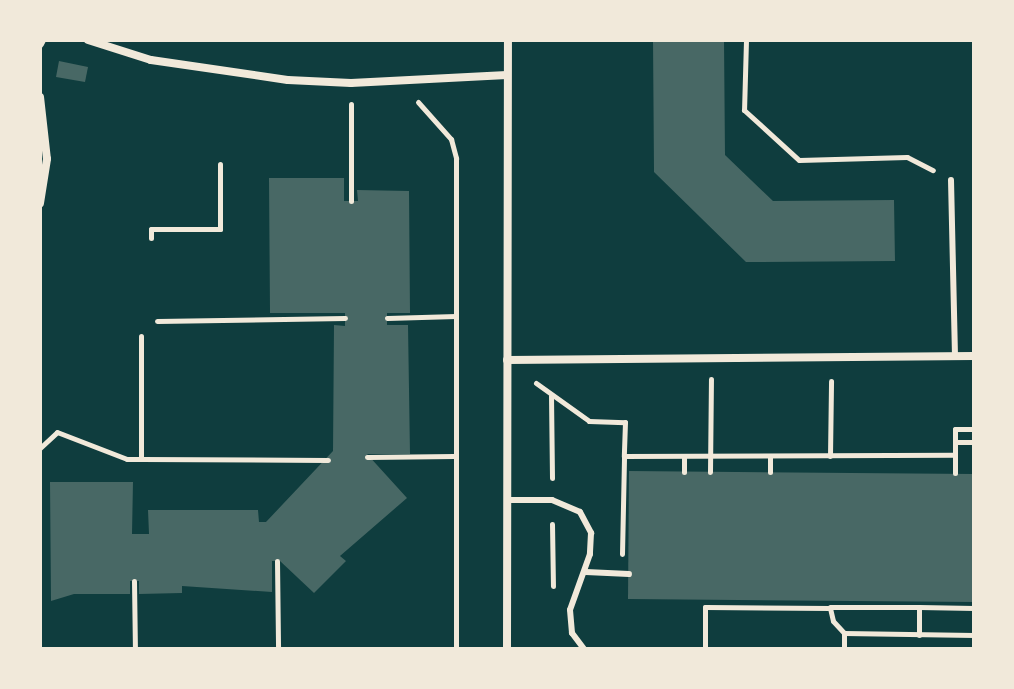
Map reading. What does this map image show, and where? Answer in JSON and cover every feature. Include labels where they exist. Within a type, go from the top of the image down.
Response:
[{"type":"street","points":[[88,40],[151,60],[288,80],[351,83],[507,75]]},
{"type":"street","points":[[507,649],[508,40]]},
{"type":"street","points":[[40,97],[47,159],[40,203]]},
{"type":"street","points":[[507,360],[974,356]]},
{"type":"lane","points":[[951,180],[955,356]]},
{"type":"lane","points":[[507,500],[552,500],[580,512],[591,533],[586,572],[570,610],[572,633],[584,649]]},
{"type":"lane","points":[[586,572],[629,574]]},
{"type":"path","points":[[746,40],[744,110],[799,160],[907,157],[951,180]]},
{"type":"path","points":[[398,81],[451,139],[456,158],[456,649]]},
{"type":"path","points":[[351,83],[351,201]]},
{"type":"path","points":[[151,238],[151,229],[220,229],[220,164]]},
{"type":"path","points":[[387,318],[456,316]]},
{"type":"path","points":[[157,321],[345,318]]},
{"type":"path","points":[[141,336],[141,459]]},
{"type":"path","points":[[551,395],[589,421],[625,422],[622,554],[590,554]]},
{"type":"path","points":[[830,456],[831,405]]},
{"type":"path","points":[[710,472],[711,410]]},
{"type":"path","points":[[955,473],[955,429],[974,429]]},
{"type":"path","points":[[40,448],[57,432],[113,455],[141,459],[328,460]]},
{"type":"path","points":[[955,442],[974,442]]},
{"type":"path","points":[[624,456],[955,455]]},
{"type":"path","points":[[367,457],[455,456]]},
{"type":"path","points":[[684,456],[684,472]]},
{"type":"path","points":[[770,456],[770,472]]},
{"type":"path","points":[[277,561],[278,649]]},
{"type":"path","points":[[134,581],[135,649]]},
{"type":"path","points":[[709,600],[709,607]]},
{"type":"path","points":[[705,649],[705,607],[974,608]]},
{"type":"path","points":[[919,607],[919,635]]},
{"type":"path","points":[[830,608],[833,621],[844,633],[844,649]]},
{"type":"path","points":[[844,633],[974,635]]},
{"type":"building","points":[[653,40],[724,40],[725,155],[773,201],[894,200],[895,261],[746,262],[654,172]]},
{"type":"building","points":[[59,61],[88,67],[85,82],[56,77]]},
{"type":"building","points":[[269,178],[344,178],[344,201],[358,201],[357,190],[409,191],[410,313],[387,313],[387,325],[408,325],[410,454],[367,454],[407,498],[340,556],[346,561],[314,593],[280,561],[272,561],[272,592],[182,586],[182,593],[139,594],[139,581],[130,581],[130,594],[74,594],[51,601],[50,482],[133,482],[132,534],[149,534],[148,510],[258,510],[259,522],[266,522],[333,451],[334,325],[345,326],[345,313],[270,313]]},
{"type":"building","points":[[629,471],[974,474],[974,602],[628,599]]}]
